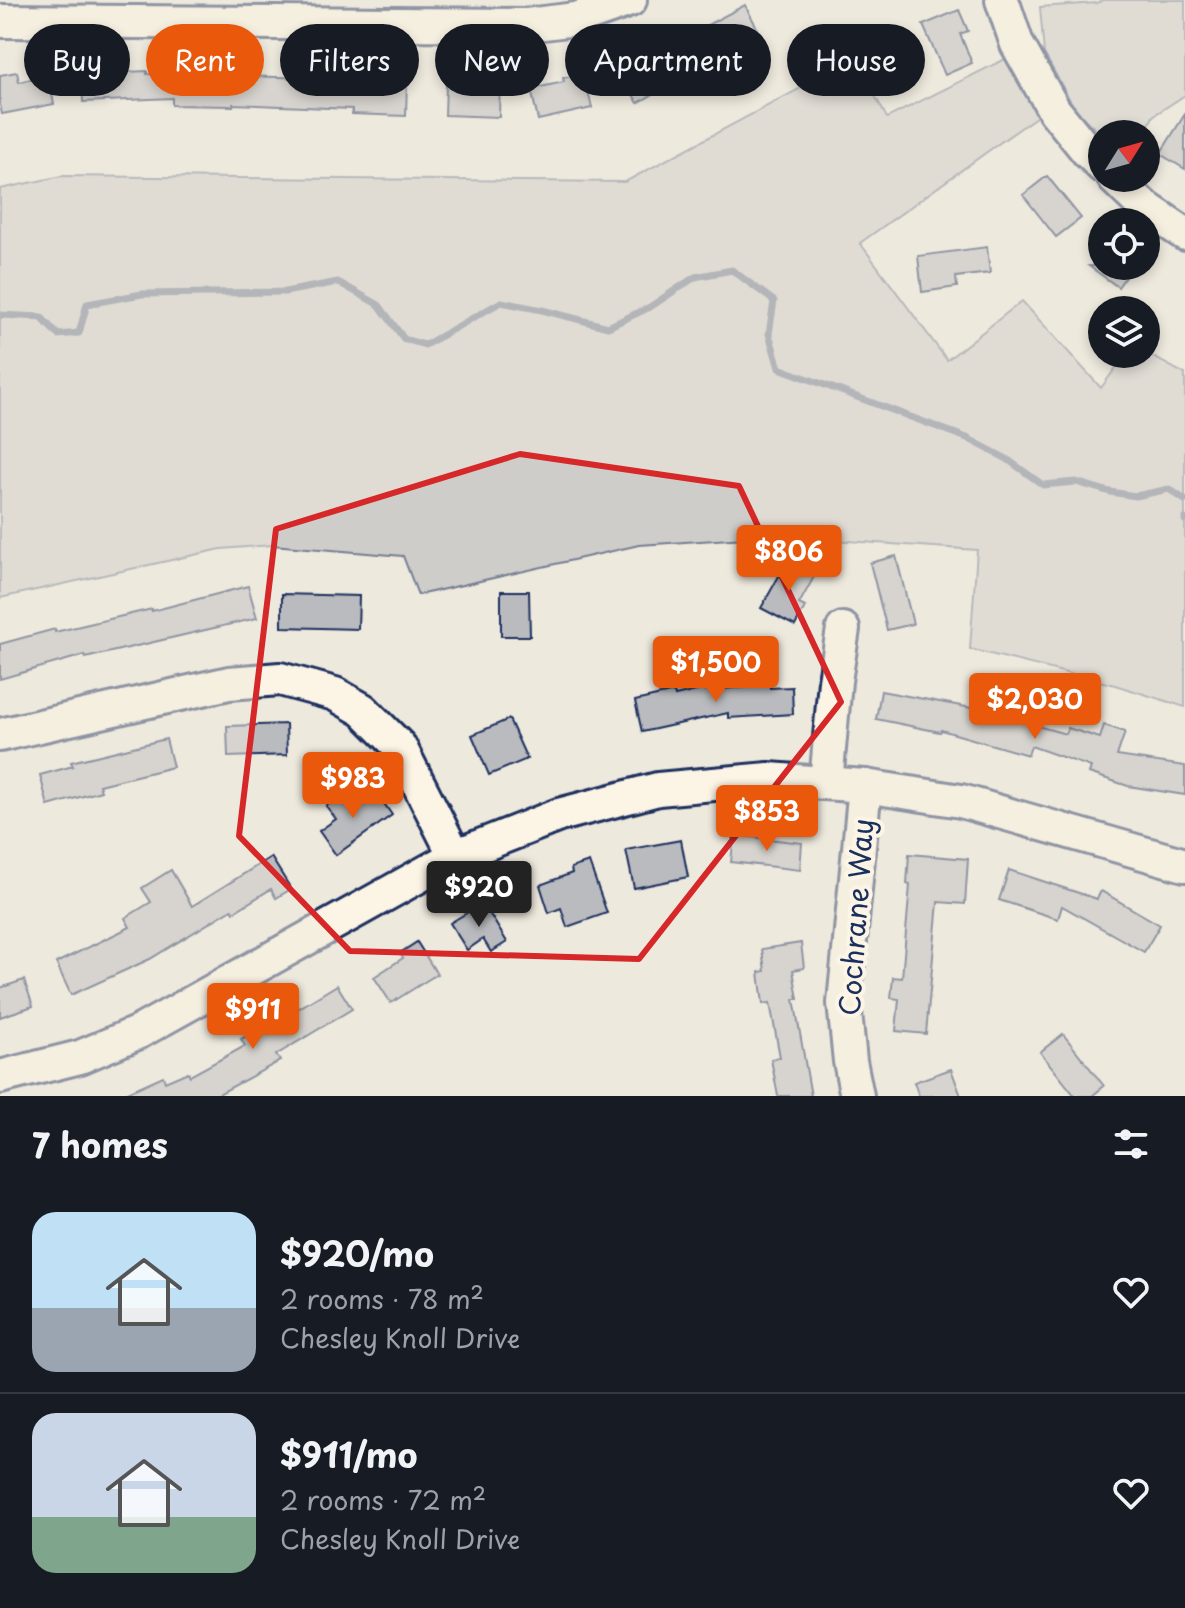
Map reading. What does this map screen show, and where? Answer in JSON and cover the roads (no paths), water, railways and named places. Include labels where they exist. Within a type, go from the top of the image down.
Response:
[{"type":"street","points":[[0,21],[193,11],[527,25],[576,19],[630,0]]},
{"type":"street","points":[[1002,0],[1017,44],[1054,110],[1088,152]]},
{"type":"street","points":[[1129,192],[1185,234]]},
{"type":"street","points":[[826,783],[843,629]]},
{"type":"street","points":[[0,735],[229,683],[280,679],[335,694],[363,710],[382,728],[400,747],[455,856]]},
{"type":"street","points":[[0,1077],[80,1057],[139,1032],[455,856],[559,815],[658,789],[769,779],[865,786],[961,801],[1185,865]]},
{"type":"street","name":"Cochrane Way","points":[[857,1096],[844,1003],[865,786]]},
{"type":"waterway","points":[[0,315],[41,317],[58,335],[79,333],[87,304],[142,294],[285,292],[338,282],[379,305],[404,339],[425,345],[501,302],[608,327],[650,307],[695,277],[732,270],[774,301],[769,334],[779,368],[967,438],[1007,459],[1043,485],[1076,482],[1136,496],[1169,489],[1185,500]]}]
